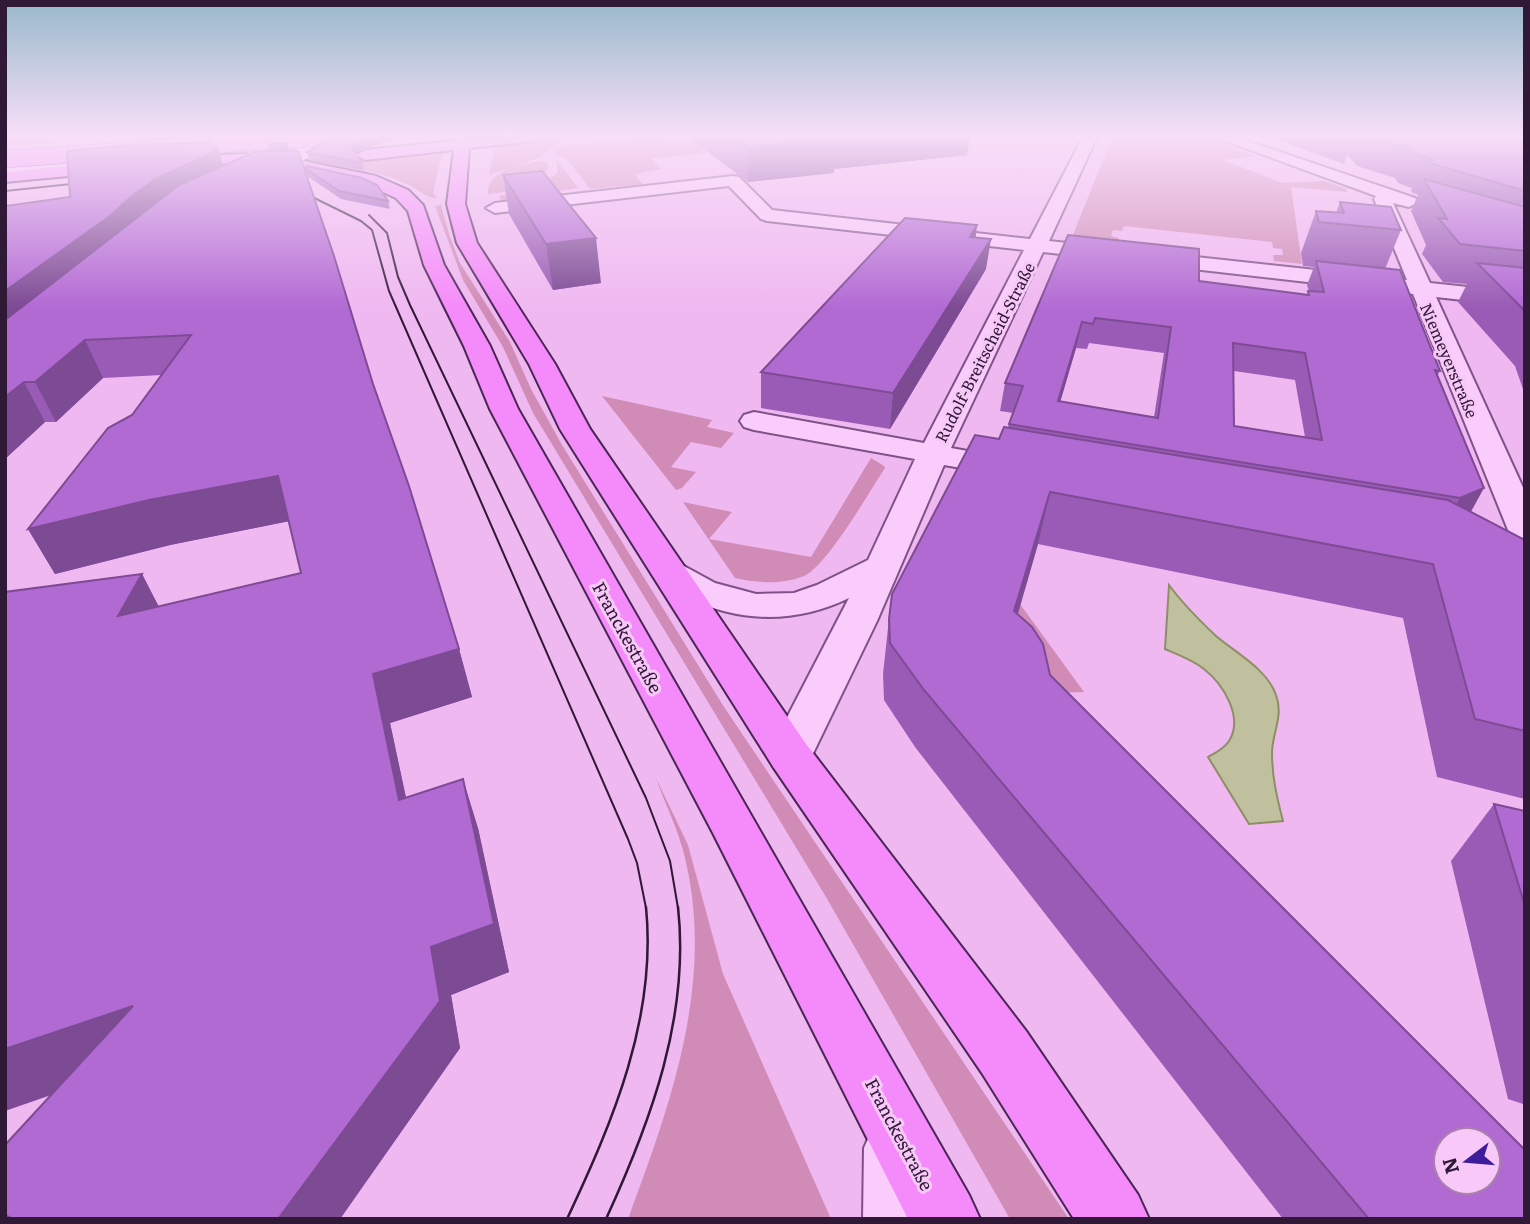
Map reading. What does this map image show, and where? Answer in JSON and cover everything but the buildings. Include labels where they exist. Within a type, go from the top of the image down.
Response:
[{"type":"main road","name":"Franckestraße","points":[[400,194],[412,201],[418,209],[435,265],[477,346],[504,409],[897,1125],[945,1219]]},
{"type":"main road","points":[[456,194],[456,204],[474,258],[542,364],[575,429],[790,757],[1004,1052],[1114,1219]]},
{"type":"street","points":[[495,208],[617,194]]},
{"type":"street","points":[[746,194],[767,215],[1525,300]]},
{"type":"street","name":"Rudolf-Breitscheid-Straße","points":[[790,757],[858,621],[933,454],[1062,194]]},
{"type":"street","points":[[1387,194],[1421,206]]},
{"type":"street","name":"Niemeyerstraße","points":[[1395,197],[1383,199],[1420,288],[1517,547]]},
{"type":"street","points":[[754,421],[1045,473]]},
{"type":"street","points":[[669,573],[693,588],[718,597],[769,607],[813,600],[881,568]]},
{"type":"street","points":[[897,1125],[898,1219]]},
{"type":"shaded area","points":[[508,194],[540,194],[504,206],[499,196]]},
{"type":"shaded area","points":[[1089,194],[1292,194],[1302,264],[1274,261],[1273,255],[1283,255],[1282,249],[1273,248],[1272,242],[1124,226],[1122,231],[1113,230],[1111,236],[1119,238],[1118,243],[1073,235]]},
{"type":"shaded area","points":[[441,205],[460,263],[510,342],[531,389],[562,445],[724,707],[1069,1219],[1010,1219],[826,897],[533,413],[503,347],[463,280],[435,206]]},
{"type":"shaded area","points":[[602,396],[712,420],[707,427],[734,433],[721,448],[691,442],[671,467],[696,472],[682,488],[676,490]]},
{"type":"shaded area","points":[[871,458],[885,468],[847,527],[813,569],[804,576],[787,581],[735,578],[683,502],[732,512],[709,539],[811,557]]},
{"type":"shaded area","points":[[1169,585],[1203,624],[1258,669],[1272,686],[1279,710],[1272,746],[1273,771],[1283,821],[1249,824],[1208,757],[1222,749],[1229,741],[1233,732],[1233,712],[1224,692],[1211,675],[1195,663],[1165,649]]},
{"type":"shaded area","points":[[1020,604],[1084,692],[1025,694],[1002,667]]},
{"type":"shaded area","points":[[656,778],[688,845],[723,974],[831,1219],[628,1219],[659,1131],[684,1042],[695,950],[693,904],[685,858]]},
{"type":"tram line","points":[[306,194],[361,221],[372,230],[389,291],[628,839],[637,863],[646,908]]},
{"type":"tram line","points":[[369,215],[387,233],[398,277],[410,305],[646,798],[670,861],[678,908]]},
{"type":"tram line","points":[[567,1219],[615,1106],[638,1029],[648,948],[646,907]]},
{"type":"tram line","points":[[606,1219],[638,1144],[663,1067],[678,988],[678,907]]}]
